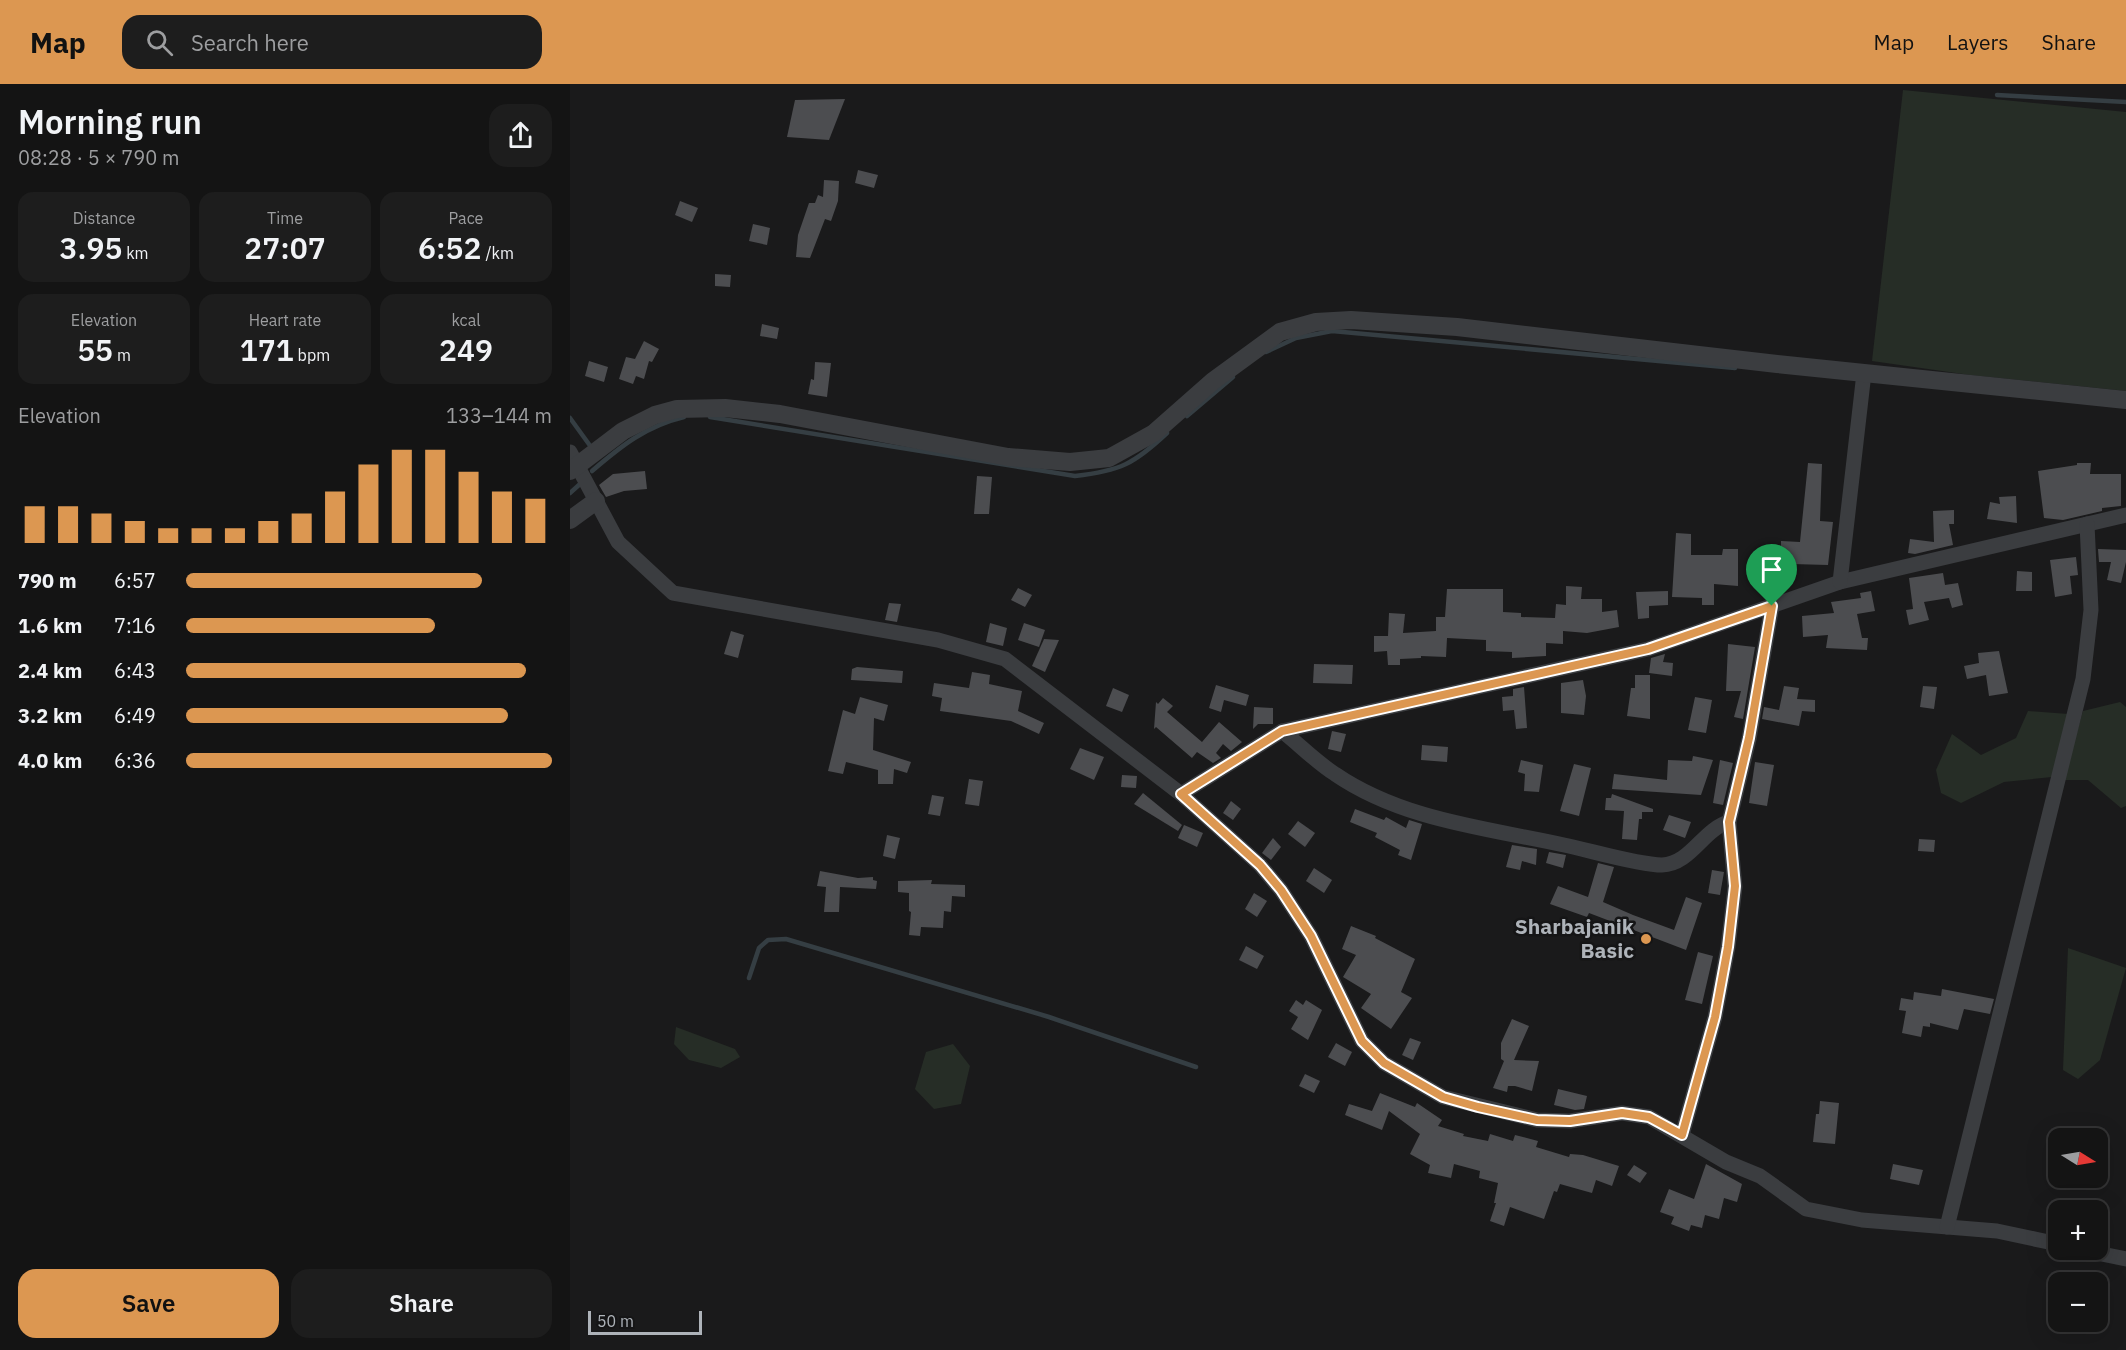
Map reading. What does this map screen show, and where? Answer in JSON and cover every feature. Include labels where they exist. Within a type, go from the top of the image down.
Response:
[{"type":"street","points":[[2048,1242],[1997,1231],[1862,1220],[1806,1209],[1760,1176],[1726,1162],[1649,1117],[1622,1113],[1570,1121],[1537,1120],[1443,1097],[1384,1063],[1362,1041],[1311,936],[1281,890],[1260,865],[1181,794],[1005,659],[938,640],[673,593],[618,542],[572,462],[655,414],[677,409],[725,408],[780,414],[1008,457],[1070,462],[1109,458],[1155,433],[1213,381],[1280,332],[1316,322],[1351,320],[1457,327],[2126,400]]},
{"type":"street","points":[[1840,582],[1864,373]]},
{"type":"street","points":[[570,520],[596,501]]},
{"type":"street","points":[[1181,794],[1282,731],[1648,649],[1840,582],[2126,515]]},
{"type":"street","points":[[1947,1227],[2083,679],[2091,610],[2087,524]]},
{"type":"street","points":[[1682,1135],[1715,1017],[1733,919],[1735,886],[1729,822],[1753,719],[1772,606]]},
{"type":"street","points":[[1282,731],[1334,774],[1371,795],[1409,810],[1451,822],[1625,858],[1662,865],[1679,861],[1719,825],[1729,822]]},
{"type":"street","points":[[2108,1255],[2126,1259]]},
{"type":"shaded area","points":[[1903,90],[2126,112],[2126,391],[1970,375],[1872,361]]},
{"type":"shaded area","points":[[2120,702],[2126,707],[2126,806],[2121,808],[2088,780],[2063,780],[2083,711]]},
{"type":"shaded area","points":[[2028,711],[2068,714],[2052,777],[2004,782],[1961,803],[1941,793],[1936,770],[1952,734],[1981,755],[2016,738]]},
{"type":"shaded area","points":[[2068,948],[2126,968],[2100,1060],[2078,1079],[2063,1070]]},
{"type":"shaded area","points":[[676,1027],[735,1049],[740,1057],[721,1068],[689,1060],[674,1044]]},
{"type":"shaded area","points":[[953,1044],[970,1066],[961,1104],[934,1109],[915,1089],[926,1052]]},
{"type":"building","points":[[845,99],[829,140],[787,137],[795,100]]},
{"type":"building","points":[[858,170],[878,175],[874,188],[855,183]]},
{"type":"building","points":[[824,180],[839,181],[838,201],[831,221],[825,219],[810,258],[796,257],[798,235],[809,203],[815,203],[818,195],[823,197]]},
{"type":"building","points":[[680,201],[698,208],[692,222],[675,215]]},
{"type":"building","points":[[753,224],[770,228],[767,245],[749,241]]},
{"type":"building","points":[[715,274],[731,275],[730,287],[715,286]]},
{"type":"building","points":[[762,324],[779,328],[777,339],[760,336]]},
{"type":"building","points":[[644,341],[659,349],[652,362],[649,361],[644,379],[636,376],[633,384],[619,379],[626,357],[635,359]]},
{"type":"building","points":[[589,361],[608,367],[604,382],[585,376]]},
{"type":"building","points":[[815,362],[831,363],[827,397],[808,394],[811,379],[814,380]]},
{"type":"building","points":[[1808,463],[1822,464],[1820,521],[1833,522],[1828,565],[1792,564],[1791,553],[1781,552],[1781,541],[1800,542]]},
{"type":"building","points":[[2077,463],[2091,463],[2090,474],[2121,474],[2121,506],[2102,508],[2102,511],[2063,520],[2044,518],[2038,471],[2077,465]]},
{"type":"building","points":[[645,471],[647,489],[624,491],[606,497],[599,485],[613,474]]},
{"type":"building","points":[[977,476],[992,477],[989,514],[974,514]]},
{"type":"building","points":[[2016,496],[2017,523],[1987,519],[1990,502],[2000,504],[1999,497]]},
{"type":"building","points":[[1954,510],[1954,524],[1949,524],[1953,545],[1915,554],[1908,553],[1910,539],[1934,542],[1933,511]]},
{"type":"building","points":[[1676,533],[1691,534],[1691,555],[1722,555],[1723,549],[1738,549],[1738,586],[1714,584],[1714,605],[1702,605],[1702,598],[1672,597]]},
{"type":"building","points":[[2098,549],[2126,550],[2121,583],[2107,580],[2111,562],[2099,562]]},
{"type":"building","points":[[2076,557],[2078,575],[2070,576],[2072,594],[2055,597],[2050,560]]},
{"type":"building","points":[[2017,571],[2032,572],[2032,591],[2016,591]]},
{"type":"building","points":[[1943,573],[1945,585],[1958,583],[1963,605],[1952,608],[1949,598],[1924,602],[1929,620],[1909,625],[1906,610],[1913,609],[1909,578]]},
{"type":"building","points":[[1566,586],[1582,587],[1581,599],[1602,599],[1602,612],[1617,610],[1619,627],[1587,633],[1563,631],[1563,644],[1546,643],[1546,656],[1512,658],[1512,652],[1486,651],[1486,640],[1447,638],[1446,657],[1421,656],[1421,658],[1400,659],[1400,665],[1388,665],[1387,651],[1374,652],[1374,636],[1388,636],[1389,613],[1405,614],[1403,633],[1436,631],[1436,617],[1445,617],[1447,589],[1503,589],[1503,612],[1521,613],[1521,617],[1555,618],[1556,604],[1566,605]]},
{"type":"building","points":[[1018,588],[1032,595],[1025,607],[1011,600]]},
{"type":"building","points":[[1668,591],[1668,605],[1649,606],[1649,618],[1638,619],[1636,592]]},
{"type":"building","points":[[1871,591],[1875,611],[1857,614],[1862,638],[1868,638],[1867,650],[1826,648],[1828,635],[1803,637],[1802,616],[1834,613],[1831,602],[1861,598],[1860,593]]},
{"type":"building","points":[[889,603],[901,604],[897,622],[885,620]]},
{"type":"building","points":[[990,623],[1007,628],[1003,646],[986,642]]},
{"type":"building","points":[[1024,623],[1045,630],[1039,647],[1018,640]]},
{"type":"building","points":[[731,631],[744,635],[738,658],[724,654]]},
{"type":"building","points":[[1044,639],[1059,640],[1045,672],[1032,666]]},
{"type":"building","points":[[1728,644],[1755,647],[1743,719],[1734,717],[1741,691],[1726,691]]},
{"type":"building","points":[[1999,651],[2008,693],[1989,696],[1986,675],[1967,679],[1964,666],[1979,663],[1978,653]]},
{"type":"building","points":[[1665,654],[1663,662],[1673,663],[1672,676],[1649,673],[1651,658]]},
{"type":"building","points":[[1314,664],[1353,665],[1352,684],[1313,683]]},
{"type":"building","points":[[857,667],[903,671],[902,683],[851,680],[852,669]]},
{"type":"building","points":[[972,672],[990,675],[989,684],[1022,691],[1018,711],[1044,723],[1039,734],[1011,721],[940,711],[942,698],[932,696],[934,683],[969,688]]},
{"type":"building","points":[[1635,675],[1650,675],[1650,719],[1627,716],[1631,688],[1635,688]]},
{"type":"building","points":[[1583,680],[1586,696],[1584,715],[1561,713],[1561,683]]},
{"type":"building","points":[[1216,685],[1249,695],[1246,706],[1224,700],[1221,712],[1209,708]]},
{"type":"building","points":[[1784,686],[1799,688],[1797,699],[1815,700],[1815,712],[1802,711],[1799,726],[1762,719],[1764,707],[1779,710]]},
{"type":"building","points":[[1923,686],[1937,687],[1934,709],[1920,707]]},
{"type":"building","points":[[1524,687],[1527,728],[1516,729],[1514,710],[1503,711],[1502,697],[1513,696],[1513,689]]},
{"type":"building","points":[[1113,688],[1129,695],[1122,712],[1106,706]]},
{"type":"building","points":[[860,697],[888,705],[884,721],[874,718],[873,750],[911,762],[907,773],[894,769],[893,784],[878,784],[878,770],[846,762],[843,774],[828,771],[843,710],[855,714]]},
{"type":"building","points":[[1695,697],[1712,700],[1706,733],[1688,730]]},
{"type":"building","points":[[1163,698],[1173,706],[1167,712],[1202,742],[1219,722],[1242,742],[1231,751],[1223,744],[1216,753],[1221,758],[1213,763],[1197,752],[1192,758],[1156,727],[1154,729],[1156,702],[1158,704]]},
{"type":"building","points":[[1254,707],[1273,708],[1273,724],[1258,724],[1253,729]]},
{"type":"building","points":[[1332,731],[1346,734],[1341,752],[1328,749]]},
{"type":"building","points":[[1422,745],[1448,747],[1447,762],[1421,760]]},
{"type":"building","points":[[1080,748],[1104,757],[1094,780],[1070,769]]},
{"type":"building","points":[[1693,756],[1713,760],[1701,795],[1612,789],[1614,774],[1667,780],[1668,760],[1692,761]]},
{"type":"building","points":[[1521,760],[1543,765],[1539,792],[1524,791],[1525,774],[1518,772]]},
{"type":"building","points":[[1720,760],[1733,763],[1723,805],[1713,803]]},
{"type":"building","points":[[1755,762],[1774,765],[1767,806],[1749,803]]},
{"type":"building","points":[[1574,764],[1591,768],[1579,816],[1560,811]]},
{"type":"building","points":[[1122,775],[1137,776],[1136,788],[1121,787]]},
{"type":"building","points":[[969,779],[983,781],[979,806],[965,804]]},
{"type":"building","points":[[1143,793],[1182,825],[1178,831],[1134,804]]},
{"type":"building","points":[[1612,794],[1653,809],[1653,812],[1642,812],[1637,840],[1622,839],[1624,811],[1605,810],[1606,798],[1611,798]]},
{"type":"building","points":[[932,795],[944,797],[940,816],[928,814]]},
{"type":"building","points":[[1231,801],[1241,809],[1233,820],[1223,813]]},
{"type":"building","points":[[1355,809],[1384,820],[1386,817],[1406,828],[1409,820],[1422,824],[1411,860],[1398,855],[1400,850],[1375,837],[1377,833],[1350,822]]},
{"type":"building","points":[[1669,815],[1691,822],[1685,838],[1663,830]]},
{"type":"building","points":[[1298,821],[1315,833],[1305,847],[1288,834]]},
{"type":"building","points":[[1184,825],[1203,833],[1197,847],[1178,838]]},
{"type":"building","points":[[887,835],[900,838],[895,859],[883,856]]},
{"type":"building","points":[[1273,838],[1281,847],[1271,860],[1262,853]]},
{"type":"building","points":[[1919,839],[1935,840],[1934,852],[1918,851]]},
{"type":"building","points":[[1512,845],[1537,849],[1536,865],[1522,861],[1520,870],[1506,867]]},
{"type":"building","points":[[1549,852],[1566,855],[1563,868],[1546,863]]},
{"type":"building","points":[[1598,863],[1614,867],[1603,902],[1633,915],[1674,930],[1686,897],[1702,903],[1686,950],[1589,913],[1587,917],[1550,904],[1558,886],[1588,897]]},
{"type":"building","points":[[1314,868],[1332,880],[1324,893],[1306,881]]},
{"type":"building","points":[[1712,870],[1724,872],[1720,895],[1708,893]]},
{"type":"building","points":[[820,871],[858,878],[873,877],[873,880],[877,881],[876,889],[840,887],[839,912],[824,912],[826,887],[817,886]]},
{"type":"building","points":[[932,880],[931,884],[965,885],[965,897],[952,896],[951,912],[944,911],[943,928],[921,927],[920,936],[909,935],[911,912],[909,911],[909,893],[898,892],[898,881]]},
{"type":"building","points":[[1254,893],[1267,901],[1257,917],[1245,909]]},
{"type":"building","points":[[1351,926],[1376,936],[1375,938],[1415,959],[1401,992],[1412,998],[1391,1029],[1361,1008],[1371,994],[1343,977],[1356,955],[1342,949]]},
{"type":"building","points":[[1246,946],[1264,956],[1257,969],[1239,960]]},
{"type":"building","points":[[1698,952],[1713,956],[1702,1004],[1685,1000]]},
{"type":"building","points":[[1942,989],[1994,999],[1990,1014],[1964,1009],[1958,1030],[1930,1023],[1930,1027],[1923,1026],[1921,1037],[1902,1033],[1906,1011],[1899,1010],[1901,998],[1913,1000],[1914,992],[1941,996]]},
{"type":"building","points":[[1296,1000],[1303,1005],[1306,1000],[1322,1010],[1308,1040],[1291,1029],[1298,1017],[1289,1011]]},
{"type":"building","points":[[1512,1019],[1529,1026],[1514,1060],[1539,1061],[1532,1091],[1515,1086],[1508,1086],[1507,1092],[1493,1088],[1504,1061],[1501,1059],[1501,1043]]},
{"type":"building","points":[[1410,1038],[1421,1042],[1413,1060],[1402,1055]]},
{"type":"building","points":[[1336,1043],[1352,1052],[1345,1066],[1328,1057]]},
{"type":"building","points":[[1305,1074],[1320,1081],[1314,1093],[1299,1086]]},
{"type":"building","points":[[1558,1089],[1587,1096],[1584,1109],[1575,1110],[1554,1105]]},
{"type":"building","points":[[1380,1093],[1415,1107],[1417,1103],[1442,1120],[1438,1126],[1464,1134],[1463,1136],[1488,1141],[1490,1134],[1513,1141],[1515,1135],[1538,1141],[1536,1147],[1569,1157],[1570,1154],[1583,1155],[1619,1166],[1612,1186],[1596,1180],[1592,1193],[1560,1184],[1557,1192],[1554,1191],[1544,1219],[1510,1207],[1504,1226],[1490,1221],[1496,1203],[1494,1203],[1498,1183],[1479,1178],[1480,1171],[1454,1164],[1451,1178],[1428,1173],[1430,1165],[1410,1154],[1420,1134],[1389,1111],[1382,1130],[1345,1115],[1349,1104],[1372,1111]]},
{"type":"building","points":[[1820,1101],[1839,1103],[1835,1144],[1813,1142]]},
{"type":"building","points":[[1706,1164],[1742,1184],[1737,1202],[1724,1198],[1719,1219],[1705,1215],[1702,1228],[1691,1225],[1689,1231],[1671,1224],[1674,1217],[1660,1212],[1669,1189],[1694,1199]]},
{"type":"building","points":[[1893,1164],[1923,1170],[1919,1185],[1890,1179]]},
{"type":"building","points":[[1634,1165],[1647,1173],[1640,1183],[1627,1175]]},
{"type":"waterway","points":[[1997,95],[2126,102]]},
{"type":"waterway","points":[[1266,352],[1296,338],[1332,331],[1735,368]]},
{"type":"waterway","points":[[1187,416],[1233,377]]},
{"type":"waterway","points":[[592,471],[613,453],[646,431],[684,417]]},
{"type":"waterway","points":[[710,417],[1075,476],[1104,472],[1126,464],[1145,452],[1167,433]]},
{"type":"waterway","points":[[570,418],[591,447]]},
{"type":"waterway","points":[[570,493],[580,484]]},
{"type":"waterway","points":[[749,978],[759,948],[768,940],[786,939],[1049,1017],[1196,1067]]},
{"type":"place","name":"Sharbajanik Basic","points":[[1646,939]]},
{"type":"route","points":[[1772,606],[1761,679],[1729,822],[1735,886],[1733,919],[1715,1017],[1682,1135],[1649,1117],[1622,1113],[1570,1121],[1537,1120],[1478,1107],[1443,1097],[1384,1063],[1362,1041],[1311,936],[1281,890],[1260,865],[1181,794],[1282,731],[1648,649],[1772,606]]}]
